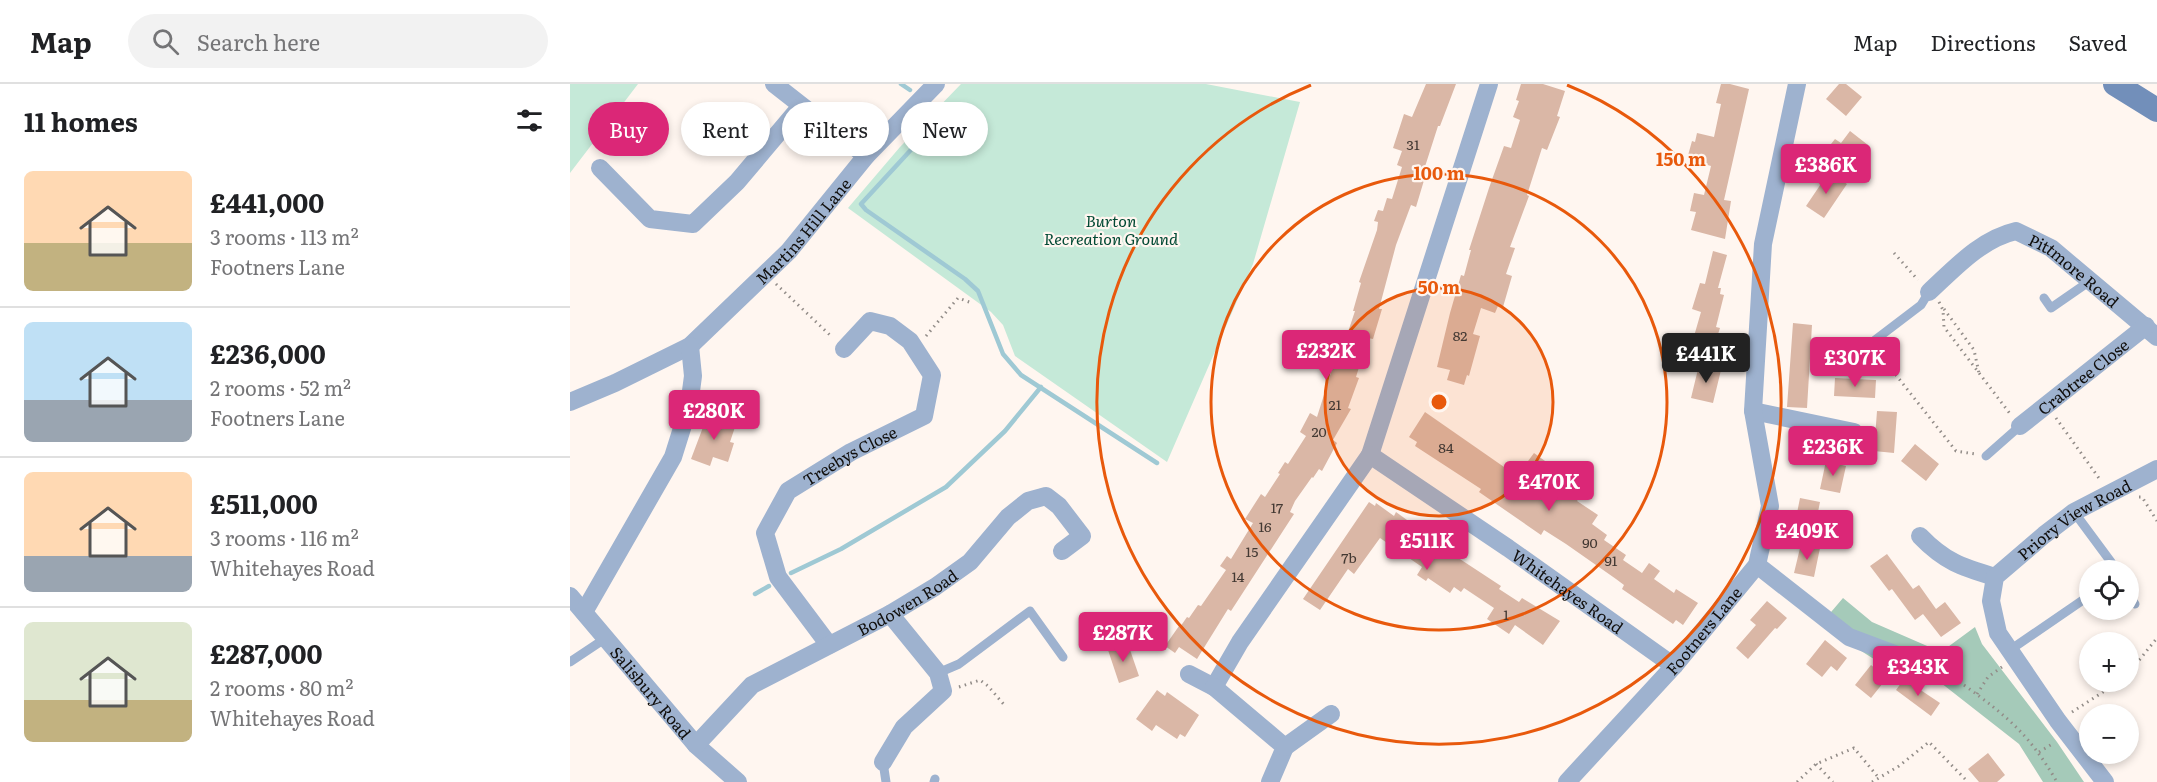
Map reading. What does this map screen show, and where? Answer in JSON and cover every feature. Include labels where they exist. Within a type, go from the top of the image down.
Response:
[{"type":"main road","points":[[2115,84],[2157,111]]},
{"type":"street","points":[[774,84],[796,102]]},
{"type":"street","name":"Martins Hill Lane","points":[[889,132],[936,84]]},
{"type":"street","points":[[1214,687],[1240,642],[1370,455],[1490,84]]},
{"type":"street","name":"Footners Lane","points":[[1567,782],[1674,666],[1757,565],[1770,506],[1753,411],[1763,244],[1797,84]]},
{"type":"street","points":[[600,168],[650,219],[693,224],[736,182],[782,128]]},
{"type":"street","name":"Martins Hill Lane","points":[[570,402],[615,383],[690,346],[789,251],[866,156]]},
{"type":"street","name":"Pittmore Road","points":[[1935,298],[1985,243],[2000,235],[2016,231],[2051,248],[2151,332]]},
{"type":"street","name":"Treebys Close","points":[[829,645],[777,577],[765,533],[788,491],[851,452],[924,416],[932,375],[910,341],[890,326],[870,321],[844,349]]},
{"type":"street","name":"Crabtree Close","points":[[2020,426],[2047,404],[2151,332]]},
{"type":"street","points":[[584,612],[673,457],[697,407],[690,346]]},
{"type":"street","points":[[1753,411],[1854,432]]},
{"type":"street","name":"Whitehayes Road","points":[[1370,455],[1508,548],[1674,666]]},
{"type":"street","name":"Priory View Road","points":[[1995,578],[2017,556],[2074,512],[2157,470]]},
{"type":"street","name":"Bodowen Road","points":[[696,745],[752,684],[890,614],[935,587],[970,562],[1008,517],[1028,501],[1046,496],[1059,506],[1082,536],[1062,550]]},
{"type":"street","points":[[1920,536],[1936,553],[1956,565],[1995,578],[1991,600],[1998,633],[2058,721],[2105,782]]},
{"type":"street","points":[[1757,565],[1849,637],[1953,676]]},
{"type":"street","name":"Salisbury Road","points":[[570,596],[696,745],[738,782]]},
{"type":"street","points":[[883,762],[904,728],[943,691],[938,673],[890,614]]},
{"type":"street","points":[[1190,674],[1214,687],[1284,747]]},
{"type":"street","points":[[1270,782],[1284,747],[1331,714]]},
{"type":"lane","points":[[2044,298],[2051,308],[2090,281]]},
{"type":"lane","points":[[1875,340],[1921,304],[1935,298]]},
{"type":"lane","points":[[1986,456],[2020,426]]},
{"type":"lane","points":[[2074,512],[2110,560]]},
{"type":"lane","points":[[2013,654],[2079,604]]},
{"type":"lane","points":[[938,673],[959,664],[1030,611],[1063,657]]},
{"type":"lane","points":[[570,662],[606,638]]},
{"type":"lane","points":[[883,762],[886,782]]},
{"type":"path","points":[[1894,253],[1935,298],[1974,350],[1979,373]]},
{"type":"path","points":[[765,274],[844,349]]},
{"type":"path","points":[[915,348],[958,298],[972,303]]},
{"type":"path","points":[[1935,298],[1944,327],[2020,426]]},
{"type":"path","points":[[1875,340],[1875,349],[1956,451],[1986,456]]},
{"type":"path","points":[[2047,404],[2110,493],[2118,499],[2142,497],[2157,521]]},
{"type":"path","points":[[2139,660],[2157,638]]},
{"type":"path","points":[[2013,654],[1988,677],[1977,694],[2023,732],[2057,782]]},
{"type":"path","points":[[943,691],[980,680],[1006,707]]},
{"type":"path","points":[[2058,721],[2103,692]]},
{"type":"path","points":[[1872,782],[1899,766],[1929,742],[1968,782]]},
{"type":"path","points":[[1797,782],[1816,764],[1854,748],[1878,777]]},
{"type":"path","points":[[1816,764],[1833,782]]},
{"type":"green space","points":[[570,84],[638,84],[624,102],[588,102],[588,149],[570,173]]},
{"type":"green space","name":"Burton Recreation Ground","points":[[961,84],[1206,84],[1300,102],[1253,264],[1167,462],[1015,356],[1003,325],[991,312],[848,208],[901,146],[901,156],[988,156],[988,102],[944,102]]},
{"type":"green space","points":[[1843,598],[1872,622],[1941,652],[1975,627],[1982,644],[2057,742],[2084,782],[2043,782],[2019,744],[1941,683],[1877,661],[1820,625]]},
{"type":"building","points":[[1426,84],[1456,84],[1440,126],[1438,126],[1422,176],[1425,177],[1416,207],[1411,205],[1396,245],[1379,309],[1382,309],[1373,339],[1368,338],[1356,377],[1359,378],[1348,408],[1351,409],[1333,440],[1337,443],[1322,471],[1319,469],[1295,501],[1290,512],[1294,514],[1231,611],[1228,609],[1197,659],[1179,647],[1175,653],[1165,646],[1187,617],[1189,618],[1198,605],[1201,606],[1226,570],[1220,566],[1227,556],[1231,559],[1253,523],[1245,519],[1261,494],[1265,497],[1285,462],[1288,464],[1306,436],[1300,432],[1310,413],[1317,417],[1334,363],[1326,360],[1328,351],[1324,350],[1328,339],[1344,344],[1355,311],[1353,311],[1361,283],[1359,282],[1377,230],[1378,222],[1374,221],[1378,210],[1383,211],[1387,198],[1392,199],[1402,167],[1397,165],[1402,151],[1393,148],[1404,114],[1412,117]]},
{"type":"building","points":[[1521,84],[1543,84],[1565,91],[1557,116],[1560,117],[1547,150],[1542,148],[1527,195],[1529,196],[1510,247],[1515,248],[1506,274],[1512,276],[1503,307],[1498,306],[1495,313],[1481,308],[1473,334],[1480,336],[1469,376],[1467,375],[1464,385],[1447,380],[1450,370],[1437,367],[1461,275],[1464,276],[1471,250],[1469,250],[1489,188],[1504,146],[1511,148],[1520,120],[1513,117],[1519,101],[1516,100]]},
{"type":"building","points":[[1721,84],[1749,89],[1724,200],[1731,201],[1725,239],[1691,230],[1696,212],[1690,211],[1694,193],[1704,195],[1711,166],[1687,159],[1697,133],[1714,137],[1721,104],[1716,103]]},
{"type":"building","points":[[1839,84],[1846,84],[1862,97],[1846,116],[1826,99]]},
{"type":"building","points":[[1850,131],[1868,145],[1858,157],[1852,153],[1845,163],[1827,149],[1835,139],[1841,143]]},
{"type":"building","points":[[1829,172],[1847,184],[1824,218],[1806,206]]},
{"type":"building","points":[[1713,251],[1727,255],[1718,288],[1721,288],[1720,294],[1724,295],[1716,327],[1720,328],[1711,356],[1690,350],[1701,312],[1692,309],[1700,283],[1705,284]]},
{"type":"building","points":[[1793,323],[1812,325],[1807,408],[1787,407]]},
{"type":"building","points":[[1699,365],[1721,370],[1713,403],[1691,398]]},
{"type":"building","points":[[1835,378],[1876,380],[1875,398],[1834,396]]},
{"type":"building","points":[[1877,411],[1897,412],[1894,453],[1874,451]]},
{"type":"building","points":[[1425,412],[1517,476],[1534,453],[1563,474],[1559,479],[1582,494],[1577,501],[1598,515],[1592,524],[1607,535],[1604,540],[1626,555],[1623,560],[1642,573],[1649,563],[1660,571],[1654,579],[1674,593],[1676,589],[1698,603],[1683,625],[1676,620],[1673,624],[1622,589],[1624,585],[1566,544],[1544,530],[1541,535],[1479,492],[1481,489],[1415,446],[1417,442],[1409,437]]},
{"type":"building","points":[[708,414],[736,424],[730,442],[734,443],[728,462],[713,457],[710,466],[691,459]]},
{"type":"building","points":[[1915,444],[1939,464],[1926,481],[1901,461]]},
{"type":"building","points":[[1826,461],[1846,466],[1840,493],[1820,489]]},
{"type":"building","points":[[1800,498],[1820,502],[1814,532],[1794,528]]},
{"type":"building","points":[[1369,502],[1375,506],[1376,503],[1394,516],[1396,512],[1407,520],[1405,523],[1501,586],[1499,589],[1519,602],[1522,598],[1560,621],[1543,645],[1515,625],[1509,634],[1487,619],[1494,608],[1464,588],[1461,592],[1454,587],[1450,593],[1428,578],[1426,581],[1417,575],[1422,567],[1380,538],[1354,574],[1348,569],[1320,610],[1303,599]]},
{"type":"building","points":[[1801,544],[1820,548],[1814,577],[1794,573]]},
{"type":"building","points":[[1887,554],[1913,589],[1919,585],[1936,609],[1945,602],[1961,623],[1941,637],[1923,614],[1915,620],[1892,589],[1889,591],[1870,566]]},
{"type":"building","points":[[1767,601],[1787,618],[1777,629],[1775,628],[1748,659],[1736,648],[1756,625],[1750,620]]},
{"type":"building","points":[[1825,640],[1847,658],[1837,671],[1831,666],[1822,677],[1806,664]]},
{"type":"building","points":[[1128,644],[1139,676],[1119,683],[1108,650]]},
{"type":"building","points":[[1871,665],[1887,678],[1871,698],[1855,685]]},
{"type":"building","points":[[1904,679],[1940,703],[1931,716],[1896,690]]},
{"type":"building","points":[[1157,690],[1165,696],[1167,692],[1199,715],[1185,737],[1180,734],[1177,739],[1156,725],[1152,731],[1136,719]]},
{"type":"building","points":[[1988,753],[2005,775],[1997,782],[1979,782],[1968,769]]},
{"type":"waterway","points":[[901,84],[910,90]]},
{"type":"waterway","points":[[905,156],[861,204],[866,210],[965,279],[978,291],[1003,354],[1021,375],[1157,463]]},
{"type":"waterway","points":[[791,573],[841,549],[946,487],[1005,431],[1041,387]]},
{"type":"waterway","points":[[755,594],[769,586]]}]
